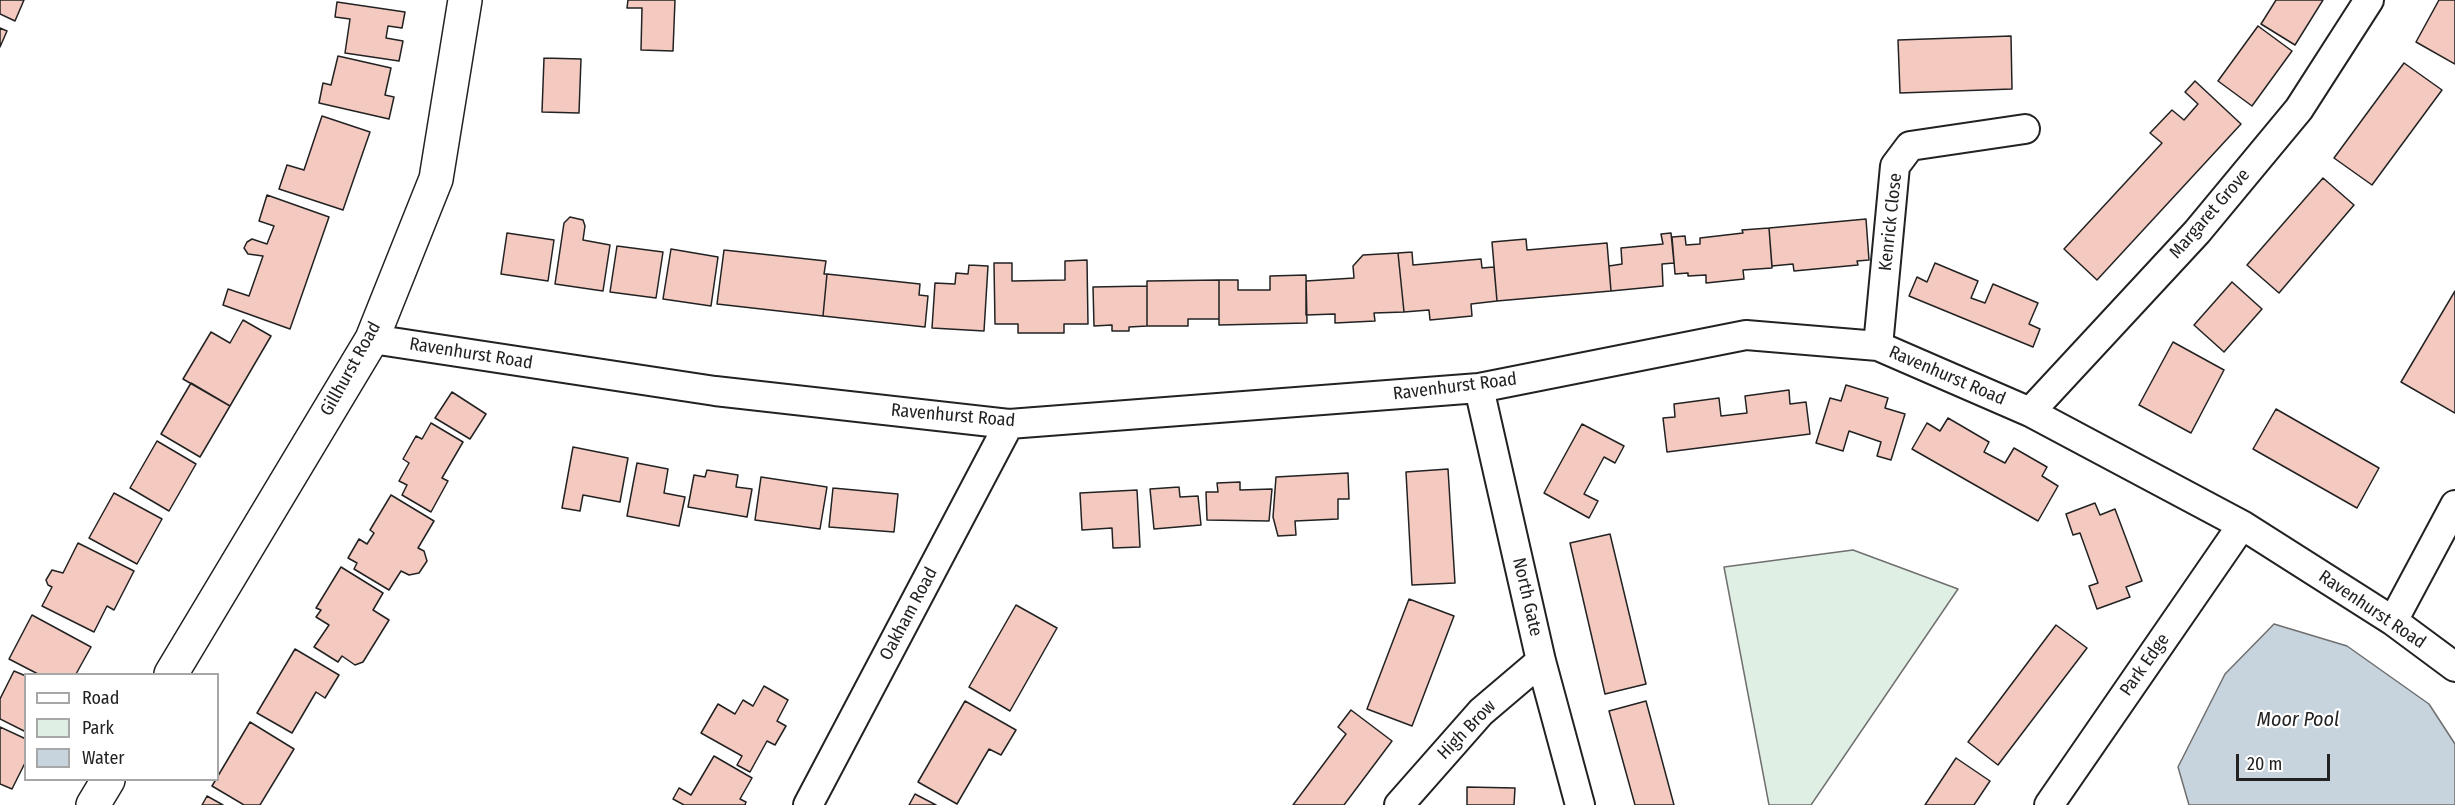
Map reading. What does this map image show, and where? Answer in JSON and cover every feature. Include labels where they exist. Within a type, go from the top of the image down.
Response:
[{"type":"street","name":"Gillhurst Road","points":[[172,673],[372,339],[435,178],[465,0]]},
{"type":"street","name":"Margaret Grove","points":[[2030,412],[2197,232],[2299,109],[2369,0]]},
{"type":"street","name":"Kenrick Close","points":[[1878,346],[1895,166],[1911,146],[2025,129]]},
{"type":"street","name":"Ravenhurst Road","points":[[372,339],[715,391],[1009,424],[1479,388],[1746,335],[1878,346],[2030,412],[2242,525],[2393,621],[2455,667]]},
{"type":"street","name":"North Gate","points":[[1479,388],[1541,661],[1580,805]]},
{"type":"street","name":"Oakham Road","points":[[808,805],[1009,424]]},
{"type":"street","points":[[2393,621],[2455,505]]},
{"type":"street","name":"Park Edge","points":[[2049,805],[2242,525]]},
{"type":"street","name":"High Brow","points":[[1399,805],[1481,712],[1541,661]]},
{"type":"street","points":[[93,805],[107,781]]},
{"type":"green space","points":[[1853,550],[1958,589],[1811,805],[1769,805],[1724,567]]},
{"type":"water","name":"Moor Pool","points":[[2274,624],[2347,646],[2429,704],[2455,744],[2455,805],[2189,805],[2178,767],[2225,674]]},
{"type":"building","points":[[0,0],[24,0],[15,21],[0,14]]},
{"type":"building","points":[[628,0],[675,0],[673,51],[641,50],[642,8],[627,8]]},
{"type":"building","points":[[2276,0],[2323,0],[2295,45],[2261,24]]},
{"type":"building","points":[[2439,0],[2455,0],[2455,64],[2416,42]]},
{"type":"building","points":[[337,2],[405,12],[402,28],[388,26],[386,38],[403,41],[399,61],[345,53],[350,19],[335,17]]},
{"type":"building","points":[[2258,26],[2292,51],[2252,106],[2218,81]]},
{"type":"building","points":[[0,28],[7,31],[0,47]]},
{"type":"building","points":[[2011,36],[2012,89],[1900,93],[1898,40]]},
{"type":"building","points":[[338,56],[391,68],[385,95],[394,97],[389,119],[319,103],[323,83],[331,85]]},
{"type":"building","points":[[544,58],[581,59],[579,113],[542,112]]},
{"type":"building","points":[[2404,63],[2442,90],[2372,185],[2334,158]]},
{"type":"building","points":[[2195,81],[2241,124],[2097,280],[2064,249],[2162,143],[2150,133],[2172,110],[2184,120],[2198,104],[2185,92]]},
{"type":"building","points":[[322,116],[370,132],[343,210],[279,189],[287,165],[304,170]]},
{"type":"building","points":[[2323,178],[2354,205],[2279,293],[2247,265]]},
{"type":"building","points":[[267,195],[329,217],[290,329],[223,305],[228,289],[249,296],[263,256],[248,254],[244,248],[252,239],[267,244],[274,226],[259,221]]},
{"type":"building","points":[[570,217],[583,220],[585,226],[583,240],[610,245],[603,291],[555,284],[564,223]]},
{"type":"building","points":[[1866,219],[1869,260],[1857,261],[1858,265],[1794,271],[1793,264],[1772,266],[1769,228]]},
{"type":"building","points":[[1769,228],[1772,268],[1743,270],[1744,279],[1706,283],[1706,275],[1675,274],[1672,237],[1685,236],[1686,245],[1700,244],[1700,238],[1743,233],[1742,230]]},
{"type":"building","points":[[507,233],[554,240],[548,281],[501,274]]},
{"type":"building","points":[[1671,233],[1674,263],[1662,264],[1663,286],[1611,291],[1609,266],[1622,264],[1621,248],[1663,244],[1661,234]]},
{"type":"building","points":[[1526,239],[1527,250],[1607,243],[1611,291],[1497,301],[1492,242]]},
{"type":"building","points":[[617,246],[663,252],[656,298],[610,292]]},
{"type":"building","points":[[671,249],[718,257],[711,306],[663,299]]},
{"type":"building","points":[[724,250],[826,261],[823,316],[717,304]]},
{"type":"building","points":[[1412,252],[1413,265],[1481,259],[1482,268],[1494,267],[1497,301],[1471,304],[1472,316],[1430,320],[1429,310],[1404,312],[1398,253]]},
{"type":"building","points":[[1398,253],[1404,312],[1374,313],[1375,321],[1335,323],[1335,314],[1306,315],[1306,281],[1354,278],[1353,266],[1363,255]]},
{"type":"building","points":[[1087,260],[1088,324],[1064,324],[1064,333],[1018,333],[1018,324],[995,324],[994,263],[1012,263],[1012,281],[1065,280],[1065,261]]},
{"type":"building","points":[[1935,263],[1978,281],[1971,298],[1985,303],[1993,284],[2038,303],[2029,324],[2040,329],[2033,347],[1909,296],[1917,277],[1927,282]]},
{"type":"building","points":[[969,265],[988,266],[984,331],[932,328],[935,283],[955,284],[956,273],[968,274]]},
{"type":"building","points":[[827,274],[920,284],[919,295],[928,296],[925,327],[823,316]]},
{"type":"building","points":[[1306,275],[1307,323],[1219,325],[1219,280],[1238,280],[1238,290],[1270,290],[1270,276]]},
{"type":"building","points":[[1219,280],[1219,319],[1188,319],[1188,326],[1147,326],[1147,281]]},
{"type":"building","points":[[2232,282],[2262,309],[2224,352],[2194,325]]},
{"type":"building","points":[[1147,286],[1147,326],[1129,327],[1129,331],[1112,331],[1112,325],[1094,326],[1093,287]]},
{"type":"building","points":[[2455,291],[2455,413],[2401,382]]},
{"type":"building","points":[[243,320],[271,336],[230,406],[183,379],[211,332],[230,343]]},
{"type":"building","points":[[2173,342],[2224,370],[2191,433],[2139,405]]},
{"type":"building","points":[[191,383],[230,406],[200,457],[161,434]]},
{"type":"building","points":[[1846,385],[1888,398],[1885,408],[1905,414],[1891,460],[1877,456],[1881,442],[1849,431],[1843,451],[1816,443],[1830,398],[1841,401]]},
{"type":"building","points":[[1789,390],[1790,404],[1806,402],[1810,434],[1667,452],[1663,418],[1675,417],[1674,404],[1719,398],[1721,416],[1747,413],[1745,396]]},
{"type":"building","points":[[452,392],[486,414],[470,439],[435,418]]},
{"type":"building","points":[[2276,409],[2379,468],[2357,508],[2253,449]]},
{"type":"building","points":[[1948,418],[1989,442],[1984,452],[2005,463],[2014,448],[2047,467],[2042,476],[2058,486],[2038,521],[1912,449],[1927,423],[1940,431]]},
{"type":"building","points":[[431,423],[463,442],[442,478],[448,481],[431,512],[402,495],[407,485],[399,481],[409,463],[403,459],[416,436],[422,439]]},
{"type":"building","points":[[1582,424],[1624,446],[1615,463],[1604,457],[1584,494],[1598,501],[1589,518],[1544,493]]},
{"type":"building","points":[[157,441],[196,464],[169,511],[130,488]]},
{"type":"building","points":[[573,447],[628,458],[620,502],[583,495],[580,511],[562,508]]},
{"type":"building","points":[[637,463],[668,469],[664,493],[685,497],[679,526],[627,516]]},
{"type":"building","points":[[1448,469],[1455,583],[1412,585],[1406,472]]},
{"type":"building","points":[[707,470],[738,475],[736,487],[752,489],[747,517],[688,507],[694,475],[705,477]]},
{"type":"building","points":[[1348,473],[1349,499],[1338,499],[1338,519],[1295,521],[1296,535],[1278,536],[1273,517],[1276,477]]},
{"type":"building","points":[[761,477],[827,487],[820,529],[755,520]]},
{"type":"building","points":[[1240,482],[1240,490],[1272,489],[1269,521],[1207,520],[1206,492],[1218,492],[1217,483]]},
{"type":"building","points":[[1179,487],[1180,497],[1198,496],[1201,525],[1154,529],[1150,489]]},
{"type":"building","points":[[833,488],[898,494],[894,532],[829,527]]},
{"type":"building","points":[[1137,490],[1140,547],[1113,548],[1112,528],[1082,530],[1080,493]]},
{"type":"building","points":[[114,493],[162,519],[137,564],[89,538]]},
{"type":"building","points":[[391,495],[434,521],[418,548],[424,551],[427,561],[419,573],[409,575],[401,571],[389,590],[354,569],[357,563],[348,558],[359,539],[367,544],[374,533],[370,530]]},
{"type":"building","points":[[2095,503],[2100,515],[2115,509],[2142,581],[2126,587],[2130,597],[2097,609],[2089,586],[2098,583],[2080,533],[2073,535],[2066,514]]},
{"type":"building","points":[[1610,534],[1646,684],[1605,694],[1570,543]]},
{"type":"building","points":[[78,543],[134,571],[114,610],[107,606],[94,632],[42,606],[52,587],[46,580],[52,570],[63,573]]},
{"type":"building","points":[[341,567],[383,593],[373,610],[389,620],[363,662],[355,665],[342,656],[338,662],[314,647],[329,625],[316,617],[321,610],[316,608]]},
{"type":"building","points":[[1409,599],[1454,616],[1412,726],[1367,709]]},
{"type":"building","points":[[1016,605],[1057,628],[1010,711],[969,687]]},
{"type":"building","points":[[32,615],[91,647],[77,673],[36,673],[9,659]]},
{"type":"building","points":[[2056,625],[2087,648],[1998,765],[1968,742]]},
{"type":"building","points":[[295,649],[339,675],[325,698],[316,692],[292,733],[257,713]]},
{"type":"building","points":[[14,671],[24,675],[24,731],[0,719],[0,699]]},
{"type":"building","points":[[764,686],[788,700],[777,721],[786,726],[775,745],[767,741],[750,772],[737,765],[742,756],[701,733],[718,704],[735,714],[743,700],[753,706]]},
{"type":"building","points":[[965,701],[1016,730],[1001,755],[989,749],[957,804],[918,782]]},
{"type":"building","points":[[1646,701],[1674,805],[1635,805],[1609,711]]},
{"type":"building","points":[[1351,710],[1392,741],[1344,805],[1293,805],[1346,734],[1338,727]]},
{"type":"building","points":[[250,722],[294,749],[260,805],[244,805],[212,786],[215,781],[219,781],[219,774]]},
{"type":"building","points":[[0,727],[24,738],[24,765],[12,789],[0,784]]},
{"type":"building","points":[[714,756],[752,778],[740,799],[746,802],[745,805],[684,805],[673,799],[679,788],[691,795]]},
{"type":"building","points":[[1956,758],[1990,781],[1974,805],[1925,805]]},
{"type":"building","points":[[1467,787],[1515,788],[1514,805],[1467,805]]},
{"type":"building","points":[[915,794],[936,805],[909,805]]},
{"type":"building","points":[[207,796],[223,805],[202,805]]}]
